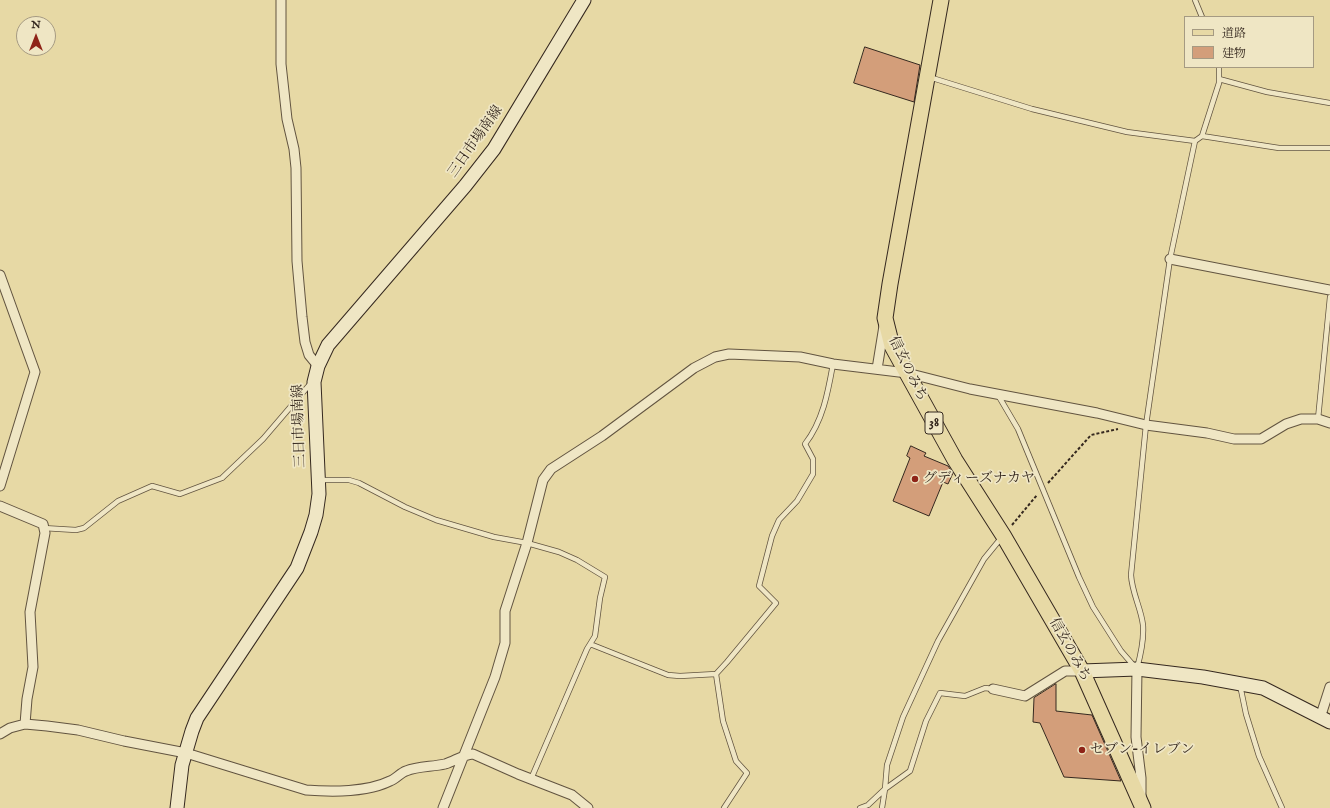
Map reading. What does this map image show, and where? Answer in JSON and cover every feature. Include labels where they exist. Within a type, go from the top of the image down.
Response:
[{"type":"main road","name":"信玄のみち","points":[[941,0],[885,318],[892,346],[955,460],[1003,535],[1082,671],[1142,805]]},
{"type":"main road","name":"三日市場南線","points":[[177,808],[182,765],[197,718],[297,568],[311,532],[316,515],[319,494],[314,382],[318,366],[328,345],[465,186],[494,149],[583,1]]},
{"type":"main road","points":[[1082,671],[1137,669],[1203,677],[1263,688],[1325,720]]},
{"type":"street","points":[[281,0],[281,64],[287,119],[294,148],[296,168],[297,261],[302,317],[307,349],[309,355],[318,366]]},
{"type":"street","points":[[1170,259],[1330,290]]},
{"type":"street","points":[[0,275],[35,372],[0,486]]},
{"type":"street","points":[[877,369],[885,318]]},
{"type":"street","points":[[443,808],[495,677],[505,643],[505,611],[527,543],[543,480],[551,469],[602,436],[694,368],[715,357],[729,354],[800,357],[833,364],[907,373],[970,389],[1097,413],[1146,425],[1207,433],[1234,439],[1261,439],[1286,424],[1301,419],[1318,419],[1330,424]]},
{"type":"street","points":[[0,506],[42,524],[45,533],[30,612],[33,667],[27,699],[25,724]]},
{"type":"street","points":[[1137,669],[1136,737],[1141,778],[1142,805]]},
{"type":"street","points":[[993,689],[1025,696],[1065,672],[1082,671]]},
{"type":"street","points":[[1325,720],[1330,687]]},
{"type":"street","points":[[0,734],[10,728],[25,724],[78,730],[186,753],[306,790],[321,791],[350,790],[381,784],[391,781],[405,771],[453,762],[465,755],[473,754],[572,795],[588,808]]},
{"type":"lane","points":[[1195,0],[1202,16]]},
{"type":"lane","points":[[1137,669],[1142,650],[1142,624],[1132,585],[1131,575],[1146,425],[1170,259],[1195,141],[1202,136],[1219,79],[1218,68]]},
{"type":"lane","points":[[927,76],[1032,109],[1127,132],[1195,141]]},
{"type":"lane","points":[[1219,79],[1267,92],[1330,103]]},
{"type":"lane","points":[[1202,136],[1279,148],[1330,148]]},
{"type":"lane","points":[[1318,419],[1330,297]]},
{"type":"lane","points":[[590,644],[668,675],[680,676],[716,674],[727,662],[776,603],[759,586],[772,536],[780,520],[797,501],[813,474],[813,459],[804,444],[812,435],[822,413],[833,364]]},
{"type":"lane","points":[[43,528],[76,530],[84,528],[118,501],[152,486],[180,494],[222,478],[263,438],[310,383],[314,382]]},
{"type":"lane","points":[[998,394],[1018,429],[1079,578],[1093,607],[1121,651],[1137,669]]},
{"type":"lane","points":[[318,480],[348,480],[359,482],[404,507],[436,520],[494,537],[527,543],[560,552],[572,557],[605,576],[600,598],[595,636],[587,648],[531,779]]},
{"type":"lane","points":[[882,808],[887,765],[909,703],[938,641],[984,559],[1003,535]]},
{"type":"lane","points":[[716,674],[723,720],[736,761],[747,773],[724,808]]},
{"type":"lane","points":[[1239,684],[1246,714],[1259,756],[1282,808]]},
{"type":"lane","points":[[860,808],[868,805],[885,789],[910,771],[926,721],[940,694],[965,696],[985,688],[993,689]]},
{"type":"path","points":[[1003,535],[1091,435],[1119,428]]},
{"type":"building","points":[[865,47],[920,65],[914,102],[854,83]]},
{"type":"building","points":[[911,446],[926,453],[924,456],[948,466],[953,473],[948,484],[943,482],[929,516],[893,501],[910,458],[907,456]]},
{"type":"building","name":"セブン-イレブン","points":[[1056,684],[1056,711],[1092,715],[1121,781],[1064,777],[1040,723],[1033,722],[1034,698]]},
{"type":"place","name":"グディーズナカヤ","points":[[915,479]]},
{"type":"place","name":"セブン-イレブン","points":[[1082,750]]}]
